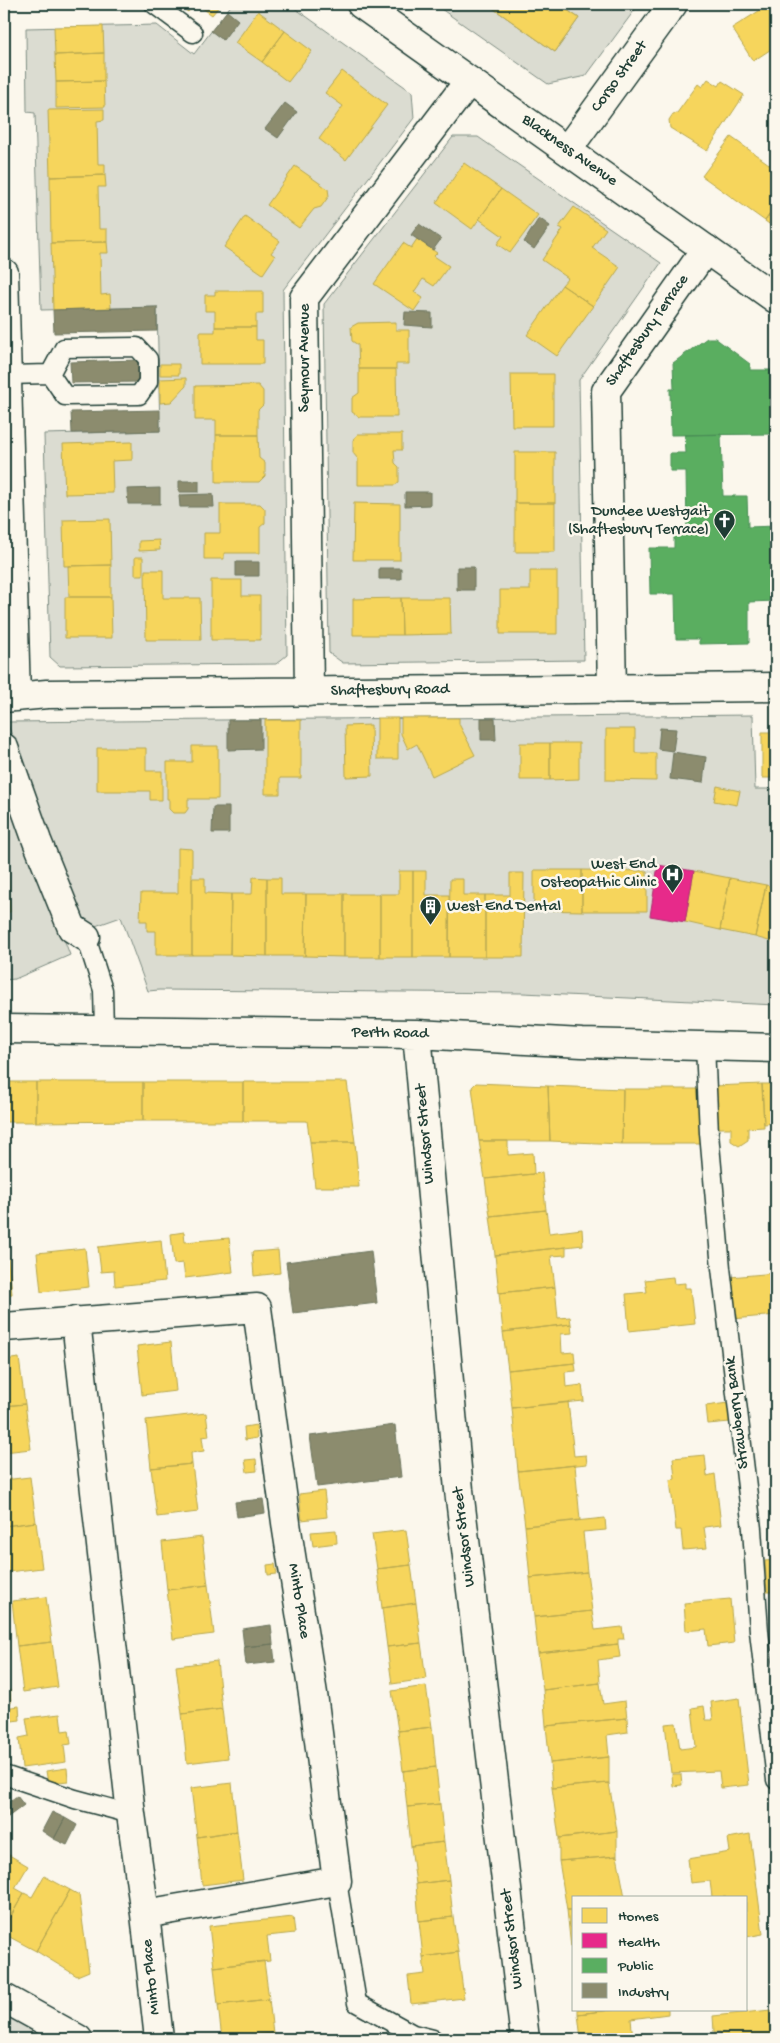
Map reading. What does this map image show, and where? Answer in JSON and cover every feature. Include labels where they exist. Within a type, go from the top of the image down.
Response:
[{"type":"street","name":"Blackness Avenue","points":[[361,4],[776,299]]},
{"type":"street","name":"Corso Street","points":[[567,150],[673,4]]},
{"type":"street","name":"Seymour Avenue","points":[[309,692],[304,298],[469,80]]},
{"type":"street","name":"Shaftesbury Terrace","points":[[612,689],[606,391],[706,249]]},
{"type":"street","points":[[4,273],[10,698]]},
{"type":"street","name":"Shaftesbury Road","points":[[10,698],[47,694],[776,687]]},
{"type":"street","points":[[4,748],[37,841],[72,928],[86,937]]},
{"type":"street","name":"Perth Road","points":[[4,1029],[417,1034],[582,1043],[776,1048]]},
{"type":"street","name":"Windsor Street","points":[[417,1034],[459,1490],[525,2039]]},
{"type":"street","name":"Minto Place","points":[[4,1327],[257,1308],[287,1530],[313,1694],[336,1881]]},
{"type":"street","name":"Minto Place","points":[[76,1321],[158,2039]]},
{"type":"street","points":[[145,1914],[336,1881]]},
{"type":"street","points":[[4,1998],[78,2039]]},
{"type":"lane","points":[[154,4],[193,34]]},
{"type":"lane","points":[[137,347],[148,359],[148,382],[139,395],[65,396],[50,374],[64,348],[137,347]]},
{"type":"lane","points":[[6,375],[50,374]]},
{"type":"lane","points":[[86,937],[103,990],[104,1030]]},
{"type":"lane","name":"Strawberry Bank","points":[[705,1046],[709,1133],[721,1268],[752,1529],[759,1632],[776,1780]]},
{"type":"lane","points":[[4,1775],[131,1814]]},
{"type":"lane","points":[[336,1881],[357,2003],[413,2034],[433,2039]]},
{"type":"shaded area","points":[[232,4],[289,4],[412,92],[414,118],[283,290],[287,655],[276,664],[60,666],[50,657],[44,434],[160,431],[157,307],[41,310],[35,113],[27,112],[26,28],[157,25],[194,54]]},
{"type":"shaded area","points":[[434,4],[487,4],[555,52],[579,18],[558,4],[639,4],[586,76],[548,84]]},
{"type":"shaded area","points":[[453,137],[478,137],[661,263],[579,380],[584,660],[343,663],[329,653],[324,304]]},
{"type":"shaded area","points":[[753,715],[755,789],[776,789],[776,1005],[523,993],[148,991],[121,917],[84,930],[7,722]]},
{"type":"shaded area","points":[[4,778],[70,955],[15,979],[4,980]]},
{"type":"shaded area","points":[[4,2006],[64,2039],[4,2039]]},
{"type":"building: Homes","points":[[177,4],[193,4],[188,12]]},
{"type":"building: Homes","points":[[197,4],[221,4],[212,15]]},
{"type":"building: Homes","points":[[487,4],[558,4],[579,18],[555,52]]},
{"type":"building: Homes","points":[[770,4],[776,4],[776,46],[753,61],[732,28]]},
{"type":"building: Homes","points":[[258,11],[285,31],[262,62],[235,43]]},
{"type":"building: Homes","points":[[103,26],[104,53],[55,55],[54,27]]},
{"type":"building: Homes","points":[[285,31],[312,51],[288,82],[262,62]]},
{"type":"building: Homes","points":[[104,53],[104,81],[56,82],[55,55]]},
{"type":"building: Homes","points":[[342,71],[387,105],[346,160],[319,139],[343,106],[325,93]]},
{"type":"building: Homes","points":[[708,79],[719,86],[722,81],[744,95],[707,151],[670,128],[669,120],[673,114],[677,113],[698,84],[702,87]]},
{"type":"building: Homes","points":[[104,81],[105,107],[56,108],[56,82]]},
{"type":"building: Homes","points":[[104,109],[104,120],[97,121],[98,164],[105,164],[105,175],[50,177],[48,110]]},
{"type":"building: Homes","points":[[731,137],[776,169],[776,205],[765,221],[702,176]]},
{"type":"building: Homes","points":[[464,163],[501,189],[472,229],[436,203]]},
{"type":"building: Homes","points":[[295,166],[328,189],[329,196],[321,207],[314,209],[299,228],[267,205]]},
{"type":"building: Homes","points":[[105,175],[106,187],[98,187],[99,229],[107,229],[107,242],[51,243],[50,177]]},
{"type":"building: Homes","points":[[501,189],[538,215],[510,253],[497,244],[503,236],[479,219]]},
{"type":"building: Homes","points":[[776,205],[776,229],[765,221]]},
{"type":"building: Homes","points":[[574,207],[606,229],[592,248],[620,267],[593,306],[562,285],[568,278],[542,260],[563,229],[559,227]]},
{"type":"building: Homes","points":[[245,216],[280,241],[271,253],[275,256],[263,274],[224,247]]},
{"type":"building: Homes","points":[[417,239],[437,253],[434,256],[449,266],[434,286],[423,279],[414,292],[423,298],[414,311],[374,284],[403,243],[411,248]]},
{"type":"building: Homes","points":[[107,242],[108,253],[100,253],[101,295],[110,294],[111,308],[53,310],[51,243]]},
{"type":"building: Homes","points":[[562,285],[593,306],[557,356],[527,335]]},
{"type":"building: Homes","points":[[215,291],[263,291],[263,314],[256,314],[256,327],[215,327],[215,311],[205,311],[205,295],[215,295]]},
{"type":"building: Homes","points":[[396,322],[396,330],[409,330],[409,364],[396,364],[396,369],[359,369],[358,345],[352,341],[351,327],[358,323]]},
{"type":"building: Homes","points":[[215,327],[256,327],[256,340],[263,340],[263,364],[200,364],[200,332],[215,332]]},
{"type":"building: Homes","points":[[160,364],[179,364],[179,375],[160,375]]},
{"type":"building: Homes","points":[[359,369],[396,369],[397,417],[359,417],[352,412],[352,398],[359,393]]},
{"type":"building: Homes","points":[[511,374],[553,374],[553,426],[512,426]]},
{"type":"building: Homes","points":[[186,378],[186,386],[171,402],[160,403],[160,379]]},
{"type":"building: Homes","points":[[258,385],[263,391],[263,405],[258,410],[258,435],[216,435],[216,420],[195,420],[195,386]]},
{"type":"building: Homes","points":[[358,434],[402,434],[402,450],[394,450],[395,463],[399,467],[399,482],[395,485],[358,485],[358,459],[353,453],[353,440]]},
{"type":"building: Homes","points":[[216,435],[258,435],[259,458],[265,463],[265,476],[259,482],[216,482]]},
{"type":"building: Homes","points":[[132,442],[132,460],[112,461],[113,493],[65,494],[63,444]]},
{"type":"building: Homes","points":[[515,452],[555,452],[555,503],[515,503]]},
{"type":"building: Homes","points":[[354,503],[400,504],[400,560],[353,560]]},
{"type":"building: Homes","points":[[515,503],[555,503],[555,552],[515,552]]},
{"type":"building: Homes","points":[[220,504],[260,504],[265,509],[265,523],[260,527],[260,553],[224,553],[224,559],[204,559],[204,533],[220,533]]},
{"type":"building: Homes","points":[[110,519],[111,565],[64,566],[63,520]]},
{"type":"building: Homes","points":[[159,540],[160,550],[139,551],[139,541]]},
{"type":"building: Homes","points":[[135,557],[143,557],[143,575],[135,575]]},
{"type":"building: Homes","points":[[111,565],[111,597],[69,597],[68,566]]},
{"type":"building: Homes","points":[[145,570],[163,570],[163,598],[200,598],[201,640],[146,640]]},
{"type":"building: Homes","points":[[530,571],[557,571],[557,634],[500,634],[500,590],[530,590]]},
{"type":"building: Homes","points":[[211,580],[242,580],[242,596],[260,596],[260,640],[211,640]]},
{"type":"building: Homes","points":[[65,597],[111,597],[112,638],[65,638]]},
{"type":"building: Homes","points":[[401,598],[402,635],[353,635],[353,599]]},
{"type":"building: Homes","points":[[401,598],[450,598],[451,634],[402,635]]},
{"type":"building: Homes","points":[[377,718],[398,718],[398,759],[377,759]]},
{"type":"building: Homes","points":[[401,718],[459,718],[459,724],[475,755],[432,776],[417,744],[408,749],[401,734]]},
{"type":"building: Homes","points":[[265,720],[301,720],[301,778],[280,778],[280,794],[265,794]]},
{"type":"building: Homes","points":[[371,725],[372,776],[346,777],[345,726]]},
{"type":"building: Homes","points":[[606,729],[635,729],[635,753],[656,753],[656,781],[606,780]]},
{"type":"building: Homes","points":[[762,732],[776,732],[776,778],[762,778]]},
{"type":"building: Homes","points":[[520,743],[550,743],[550,780],[520,780]]},
{"type":"building: Homes","points":[[550,743],[579,743],[579,779],[550,780]]},
{"type":"building: Homes","points":[[192,746],[218,746],[218,799],[188,799],[188,809],[185,813],[173,813],[169,809],[169,799],[167,799],[167,762],[192,762]]},
{"type":"building: Homes","points":[[97,748],[146,748],[146,771],[162,771],[162,800],[150,800],[150,791],[97,791]]},
{"type":"building: Homes","points":[[717,786],[740,791],[737,805],[714,801]]},
{"type":"building: Homes","points":[[4,820],[6,820],[10,912],[4,913]]},
{"type":"building: Homes","points":[[178,848],[192,849],[192,955],[156,955],[156,931],[147,931],[147,921],[140,921],[141,893],[178,893]]},
{"type":"building: Homes","points":[[534,870],[582,870],[582,911],[534,910]]},
{"type":"building: Homes","points":[[582,870],[647,871],[647,911],[582,911]]},
{"type":"building: Homes","points":[[399,871],[413,871],[413,957],[380,957],[380,894],[399,894]]},
{"type":"building: Homes","name":"West End Dental","points":[[413,871],[426,871],[426,895],[449,895],[449,957],[413,957]]},
{"type":"building: Homes","points":[[694,871],[730,878],[720,930],[685,922]]},
{"type":"building: Homes","points":[[510,873],[524,873],[523,957],[485,957],[485,895],[510,895]]},
{"type":"building: Homes","points":[[253,877],[267,878],[267,956],[230,955],[231,894],[252,894]]},
{"type":"building: Homes","points":[[192,878],[205,878],[205,893],[231,894],[230,955],[192,955]]},
{"type":"building: Homes","points":[[267,878],[281,878],[281,894],[306,894],[305,956],[267,956]]},
{"type":"building: Homes","points":[[730,878],[766,885],[755,937],[720,930]]},
{"type":"building: Homes","points":[[450,879],[463,879],[463,895],[485,895],[485,957],[449,957]]},
{"type":"building: Homes","points":[[766,885],[776,888],[776,943],[755,937]]},
{"type":"building: Homes","points":[[306,894],[344,894],[344,957],[305,956]]},
{"type":"building: Homes","points":[[344,894],[380,894],[380,957],[344,957]]},
{"type":"building: Homes","points":[[4,1082],[36,1082],[36,1122],[4,1122]]},
{"type":"building: Homes","points":[[36,1082],[143,1082],[143,1121],[36,1122]]},
{"type":"building: Homes","points":[[143,1082],[243,1082],[243,1121],[143,1121]]},
{"type":"building: Homes","points":[[243,1082],[347,1082],[355,1142],[310,1142],[307,1121],[243,1121]]},
{"type":"building: Homes","points":[[476,1083],[548,1086],[550,1141],[479,1141],[472,1087]]},
{"type":"building: Homes","points":[[762,1084],[776,1084],[776,1123],[764,1124]]},
{"type":"building: Homes","points":[[762,1084],[764,1127],[748,1128],[748,1140],[739,1146],[731,1141],[731,1128],[716,1128],[714,1086]]},
{"type":"building: Homes","points":[[548,1086],[623,1089],[622,1144],[550,1141]]},
{"type":"building: Homes","points":[[623,1089],[698,1089],[704,1144],[622,1144]]},
{"type":"building: Homes","points":[[479,1141],[508,1141],[508,1155],[533,1153],[534,1174],[485,1179]]},
{"type":"building: Homes","points":[[310,1142],[355,1142],[359,1187],[315,1187]]},
{"type":"building: Homes","points":[[542,1173],[546,1210],[490,1216],[485,1179]]},
{"type":"building: Homes","points":[[546,1210],[549,1233],[582,1229],[583,1245],[495,1255],[490,1216]]},
{"type":"building: Homes","points":[[184,1232],[185,1242],[229,1238],[233,1272],[185,1278],[183,1263],[174,1264],[171,1234]]},
{"type":"building: Homes","points":[[161,1240],[165,1281],[115,1286],[114,1271],[101,1272],[98,1247]]},
{"type":"building: Homes","points":[[566,1247],[566,1255],[551,1256],[555,1287],[499,1293],[495,1255]]},
{"type":"building: Homes","points":[[85,1248],[89,1287],[41,1292],[37,1253]]},
{"type":"building: Homes","points":[[278,1250],[280,1273],[254,1276],[252,1252]]},
{"type":"building: Homes","points":[[8,1255],[12,1294],[4,1295],[4,1256]]},
{"type":"building: Homes","points":[[776,1273],[776,1315],[733,1319],[730,1277]]},
{"type":"building: Homes","points":[[673,1277],[674,1284],[685,1283],[685,1288],[691,1288],[695,1324],[629,1331],[626,1294],[647,1292],[645,1280]]},
{"type":"building: Homes","points":[[555,1287],[558,1318],[570,1317],[571,1324],[503,1332],[499,1293]]},
{"type":"building: Homes","points":[[571,1324],[572,1333],[561,1334],[562,1353],[574,1352],[575,1363],[508,1370],[503,1332]]},
{"type":"building: Homes","points":[[171,1342],[176,1391],[142,1395],[137,1346]]},
{"type":"building: Homes","points":[[19,1358],[25,1404],[4,1406],[4,1360]]},
{"type":"building: Homes","points":[[575,1363],[576,1371],[565,1372],[566,1387],[582,1385],[584,1401],[512,1408],[508,1370]]},
{"type":"building: Homes","points":[[568,1402],[574,1456],[586,1455],[587,1464],[518,1471],[512,1408]]},
{"type":"building: Homes","points":[[728,1403],[730,1422],[708,1424],[706,1406]]},
{"type":"building: Homes","points":[[25,1404],[31,1449],[4,1452],[4,1406]]},
{"type":"building: Homes","points":[[206,1413],[209,1436],[202,1437],[204,1451],[191,1453],[192,1464],[151,1468],[146,1420]]},
{"type":"building: Homes","points":[[256,1425],[257,1438],[245,1440],[244,1427]]},
{"type":"building: Homes","points":[[705,1455],[707,1476],[715,1474],[721,1525],[704,1527],[707,1548],[683,1550],[681,1530],[676,1530],[670,1480],[675,1479],[673,1458]]},
{"type":"building: Homes","points":[[256,1459],[257,1471],[247,1472],[245,1460]]},
{"type":"building: Homes","points":[[192,1464],[198,1512],[157,1517],[151,1468]]},
{"type":"building: Homes","points":[[575,1465],[580,1520],[525,1526],[518,1471]]},
{"type":"building: Homes","points":[[30,1477],[36,1522],[4,1526],[4,1480]]},
{"type":"building: Homes","points":[[324,1491],[327,1517],[302,1520],[299,1494]]},
{"type":"building: Homes","points":[[605,1518],[606,1530],[583,1532],[587,1572],[530,1578],[525,1526]]},
{"type":"building: Homes","points":[[36,1522],[42,1568],[8,1572],[4,1526]]},
{"type":"building: Homes","points":[[336,1530],[337,1543],[313,1546],[311,1532]]},
{"type":"building: Homes","points":[[406,1530],[411,1565],[377,1569],[372,1534]]},
{"type":"building: Homes","points":[[202,1537],[208,1585],[167,1590],[162,1542]]},
{"type":"building: Homes","points":[[776,1560],[776,1592],[767,1592],[765,1561]]},
{"type":"building: Homes","points":[[275,1564],[277,1574],[268,1575],[267,1565]]},
{"type":"building: Homes","points":[[411,1565],[416,1603],[382,1608],[377,1569]]},
{"type":"building: Homes","points":[[587,1572],[592,1611],[534,1617],[530,1578]]},
{"type":"building: Homes","points":[[208,1585],[214,1634],[173,1639],[167,1590]]},
{"type":"building: Homes","points":[[46,1597],[52,1642],[17,1646],[12,1601]]},
{"type":"building: Homes","points":[[730,1599],[734,1643],[708,1646],[706,1629],[686,1631],[684,1603]]},
{"type":"building: Homes","points":[[416,1603],[421,1643],[387,1647],[382,1608]]},
{"type":"building: Homes","points":[[592,1611],[595,1630],[622,1627],[624,1639],[618,1639],[618,1644],[538,1653],[534,1617]]},
{"type":"building: Homes","points":[[52,1642],[58,1687],[23,1692],[17,1646]]},
{"type":"building: Homes","points":[[421,1643],[426,1679],[392,1684],[387,1647]]},
{"type":"building: Homes","points":[[618,1644],[620,1657],[598,1660],[600,1683],[543,1690],[538,1653]]},
{"type":"building: Homes","points":[[217,1661],[222,1709],[182,1714],[176,1666]]},
{"type":"building: Homes","points":[[600,1683],[603,1704],[625,1701],[627,1718],[546,1726],[543,1690]]},
{"type":"building: Homes","points":[[426,1686],[432,1727],[398,1731],[392,1691]]},
{"type":"building: Homes","points":[[10,1690],[11,1703],[4,1704],[4,1691]]},
{"type":"building: Homes","points":[[739,1698],[749,1785],[721,1788],[719,1771],[671,1773],[665,1724],[676,1723],[680,1749],[696,1747],[692,1708],[704,1706],[706,1720],[713,1720],[711,1702]]},
{"type":"building: Homes","points":[[19,1706],[20,1720],[4,1722],[4,1708]]},
{"type":"building: Homes","points":[[222,1709],[228,1758],[187,1763],[182,1714]]},
{"type":"building: Homes","points":[[60,1714],[62,1731],[69,1730],[71,1744],[64,1745],[66,1762],[22,1768],[19,1738],[29,1736],[26,1718]]},
{"type":"building: Homes","points":[[627,1718],[628,1732],[607,1735],[609,1757],[550,1763],[546,1726]]},
{"type":"building: Homes","points":[[432,1727],[436,1767],[403,1771],[398,1731]]},
{"type":"building: Homes","points":[[609,1757],[609,1783],[552,1788],[550,1763]]},
{"type":"building: Homes","points":[[436,1767],[440,1804],[407,1807],[403,1771]]},
{"type":"building: Homes","points":[[67,1768],[68,1781],[48,1783],[46,1771]]},
{"type":"building: Homes","points":[[672,1774],[681,1774],[682,1785],[673,1786]]},
{"type":"building: Homes","points":[[232,1783],[237,1831],[197,1837],[191,1788]]},
{"type":"building: Homes","points":[[609,1783],[617,1831],[559,1838],[552,1788]]},
{"type":"building: Homes","points":[[440,1804],[444,1842],[411,1846],[407,1807]]},
{"type":"building: Homes","points":[[237,1831],[243,1880],[202,1885],[197,1837]]},
{"type":"building: Homes","points":[[617,1831],[617,1856],[559,1861],[559,1838]]},
{"type":"building: Homes","points":[[750,1834],[763,1934],[748,1937],[748,1896],[712,1896],[710,1881],[691,1883],[688,1859],[730,1852],[728,1838]]},
{"type":"building: Homes","points":[[444,1842],[449,1880],[416,1884],[411,1846]]},
{"type":"building: Homes","points":[[4,1852],[28,1866],[15,1888],[24,1893],[4,1928]]},
{"type":"building: Homes","points":[[617,1856],[625,1896],[572,1896],[572,1910],[567,1910],[559,1861]]},
{"type":"building: Homes","points":[[44,1876],[70,1890],[36,1951],[4,1934],[4,1928],[24,1893],[32,1897]]},
{"type":"building: Homes","points":[[449,1880],[453,1917],[419,1921],[416,1884]]},
{"type":"building: Homes","points":[[70,1890],[79,1895],[89,1971],[77,1976],[36,1951]]},
{"type":"building: Homes","points":[[567,1910],[572,1910],[571,1948]]},
{"type":"building: Homes","points":[[293,1917],[295,1933],[267,1936],[270,1961],[214,1967],[209,1926]]},
{"type":"building: Homes","points":[[453,1917],[458,1952],[423,1957],[419,1921]]},
{"type":"building: Homes","points":[[458,1952],[464,1998],[411,2004],[408,1976],[425,1974],[423,1957]]},
{"type":"building: Homes","points":[[264,1961],[269,1999],[218,2005],[214,1967]]},
{"type":"building: Homes","points":[[269,1999],[273,2033],[222,2039],[218,2005]]},
{"type":"building: Homes","points":[[578,2010],[611,2010],[578,2014]]},
{"type":"building: Homes","points":[[611,2010],[668,2010],[668,2014],[631,2019],[633,2039],[581,2039],[578,2014]]},
{"type":"building: Homes","points":[[771,2010],[774,2039],[721,2039],[720,2032],[714,2032],[713,2016]]},
{"type":"building: Homes","points":[[273,2033],[284,2039],[222,2039]]},
{"type":"building: Health","name":"West End Osteopathic Clinic","points":[[658,865],[694,871],[685,922],[650,916]]},
{"type":"building: Public","points":[[707,338],[715,338],[750,364],[750,370],[776,370],[776,434],[671,435],[670,389],[674,389],[673,363]]},
{"type":"building: Public","name":"Dundee Westgait (Shaftesbury Terrace)","points":[[721,434],[723,496],[747,496],[748,527],[776,526],[776,601],[749,602],[749,643],[699,644],[699,639],[676,639],[675,594],[650,594],[649,548],[674,548],[674,531],[687,531],[686,471],[670,471],[670,453],[686,453],[685,435]]},
{"type":"building: Industry","points":[[227,11],[238,20],[223,40],[211,31]]},
{"type":"building: Industry","points":[[285,103],[297,112],[278,138],[265,129]]},
{"type":"building: Industry","points":[[539,218],[550,226],[534,249],[524,242]]},
{"type":"building: Industry","points":[[419,224],[441,239],[433,250],[411,235]]},
{"type":"building: Industry","points":[[157,307],[157,331],[54,333],[53,310]]},
{"type":"building: Industry","points":[[405,312],[432,313],[432,327],[404,325]]},
{"type":"building: Industry","points":[[139,360],[140,382],[71,383],[70,362]]},
{"type":"building: Industry","points":[[160,410],[160,431],[72,433],[71,412]]},
{"type":"building: Industry","points":[[179,481],[199,481],[199,492],[179,492]]},
{"type":"building: Industry","points":[[160,488],[160,504],[128,504],[127,489]]},
{"type":"building: Industry","points":[[405,492],[430,492],[430,505],[405,506]]},
{"type":"building: Industry","points":[[213,494],[214,507],[180,507],[179,495]]},
{"type":"building: Industry","points":[[236,562],[259,562],[259,576],[236,576]]},
{"type":"building: Industry","points":[[457,567],[474,567],[474,590],[457,590]]},
{"type":"building: Industry","points":[[379,568],[401,568],[401,579],[379,579]]},
{"type":"building: Industry","points":[[481,718],[495,718],[496,740],[481,740]]},
{"type":"building: Industry","points":[[228,720],[261,720],[261,749],[228,750]]},
{"type":"building: Industry","points":[[660,728],[676,729],[673,751],[658,749]]},
{"type":"building: Industry","points":[[673,752],[706,757],[703,783],[670,779]]},
{"type":"building: Industry","points":[[213,807],[229,807],[229,833],[212,833]]},
{"type":"building: Industry","points":[[371,1251],[377,1303],[293,1313],[286,1262]]},
{"type":"building: Industry","points":[[395,1425],[401,1477],[317,1487],[310,1436]]},
{"type":"building: Industry","points":[[263,1499],[265,1513],[237,1517],[235,1502]]},
{"type":"building: Industry","points":[[271,1625],[273,1644],[244,1647],[242,1629]]},
{"type":"building: Industry","points":[[273,1644],[275,1662],[246,1665],[244,1647]]},
{"type":"building: Industry","points":[[17,1796],[24,1805],[4,1820],[4,1805]]},
{"type":"building: Industry","points":[[52,1812],[65,1818],[54,1839],[42,1831]]},
{"type":"building: Industry","points":[[65,1818],[77,1825],[67,1845],[54,1839]]},
{"type":"place","name":"Dundee Westgait (Shaftesbury Terrace)","points":[[725,540]]},
{"type":"place","name":"West End Osteopathic Clinic","points":[[672,893]]},
{"type":"place","name":"West End Dental","points":[[431,926]]}]
